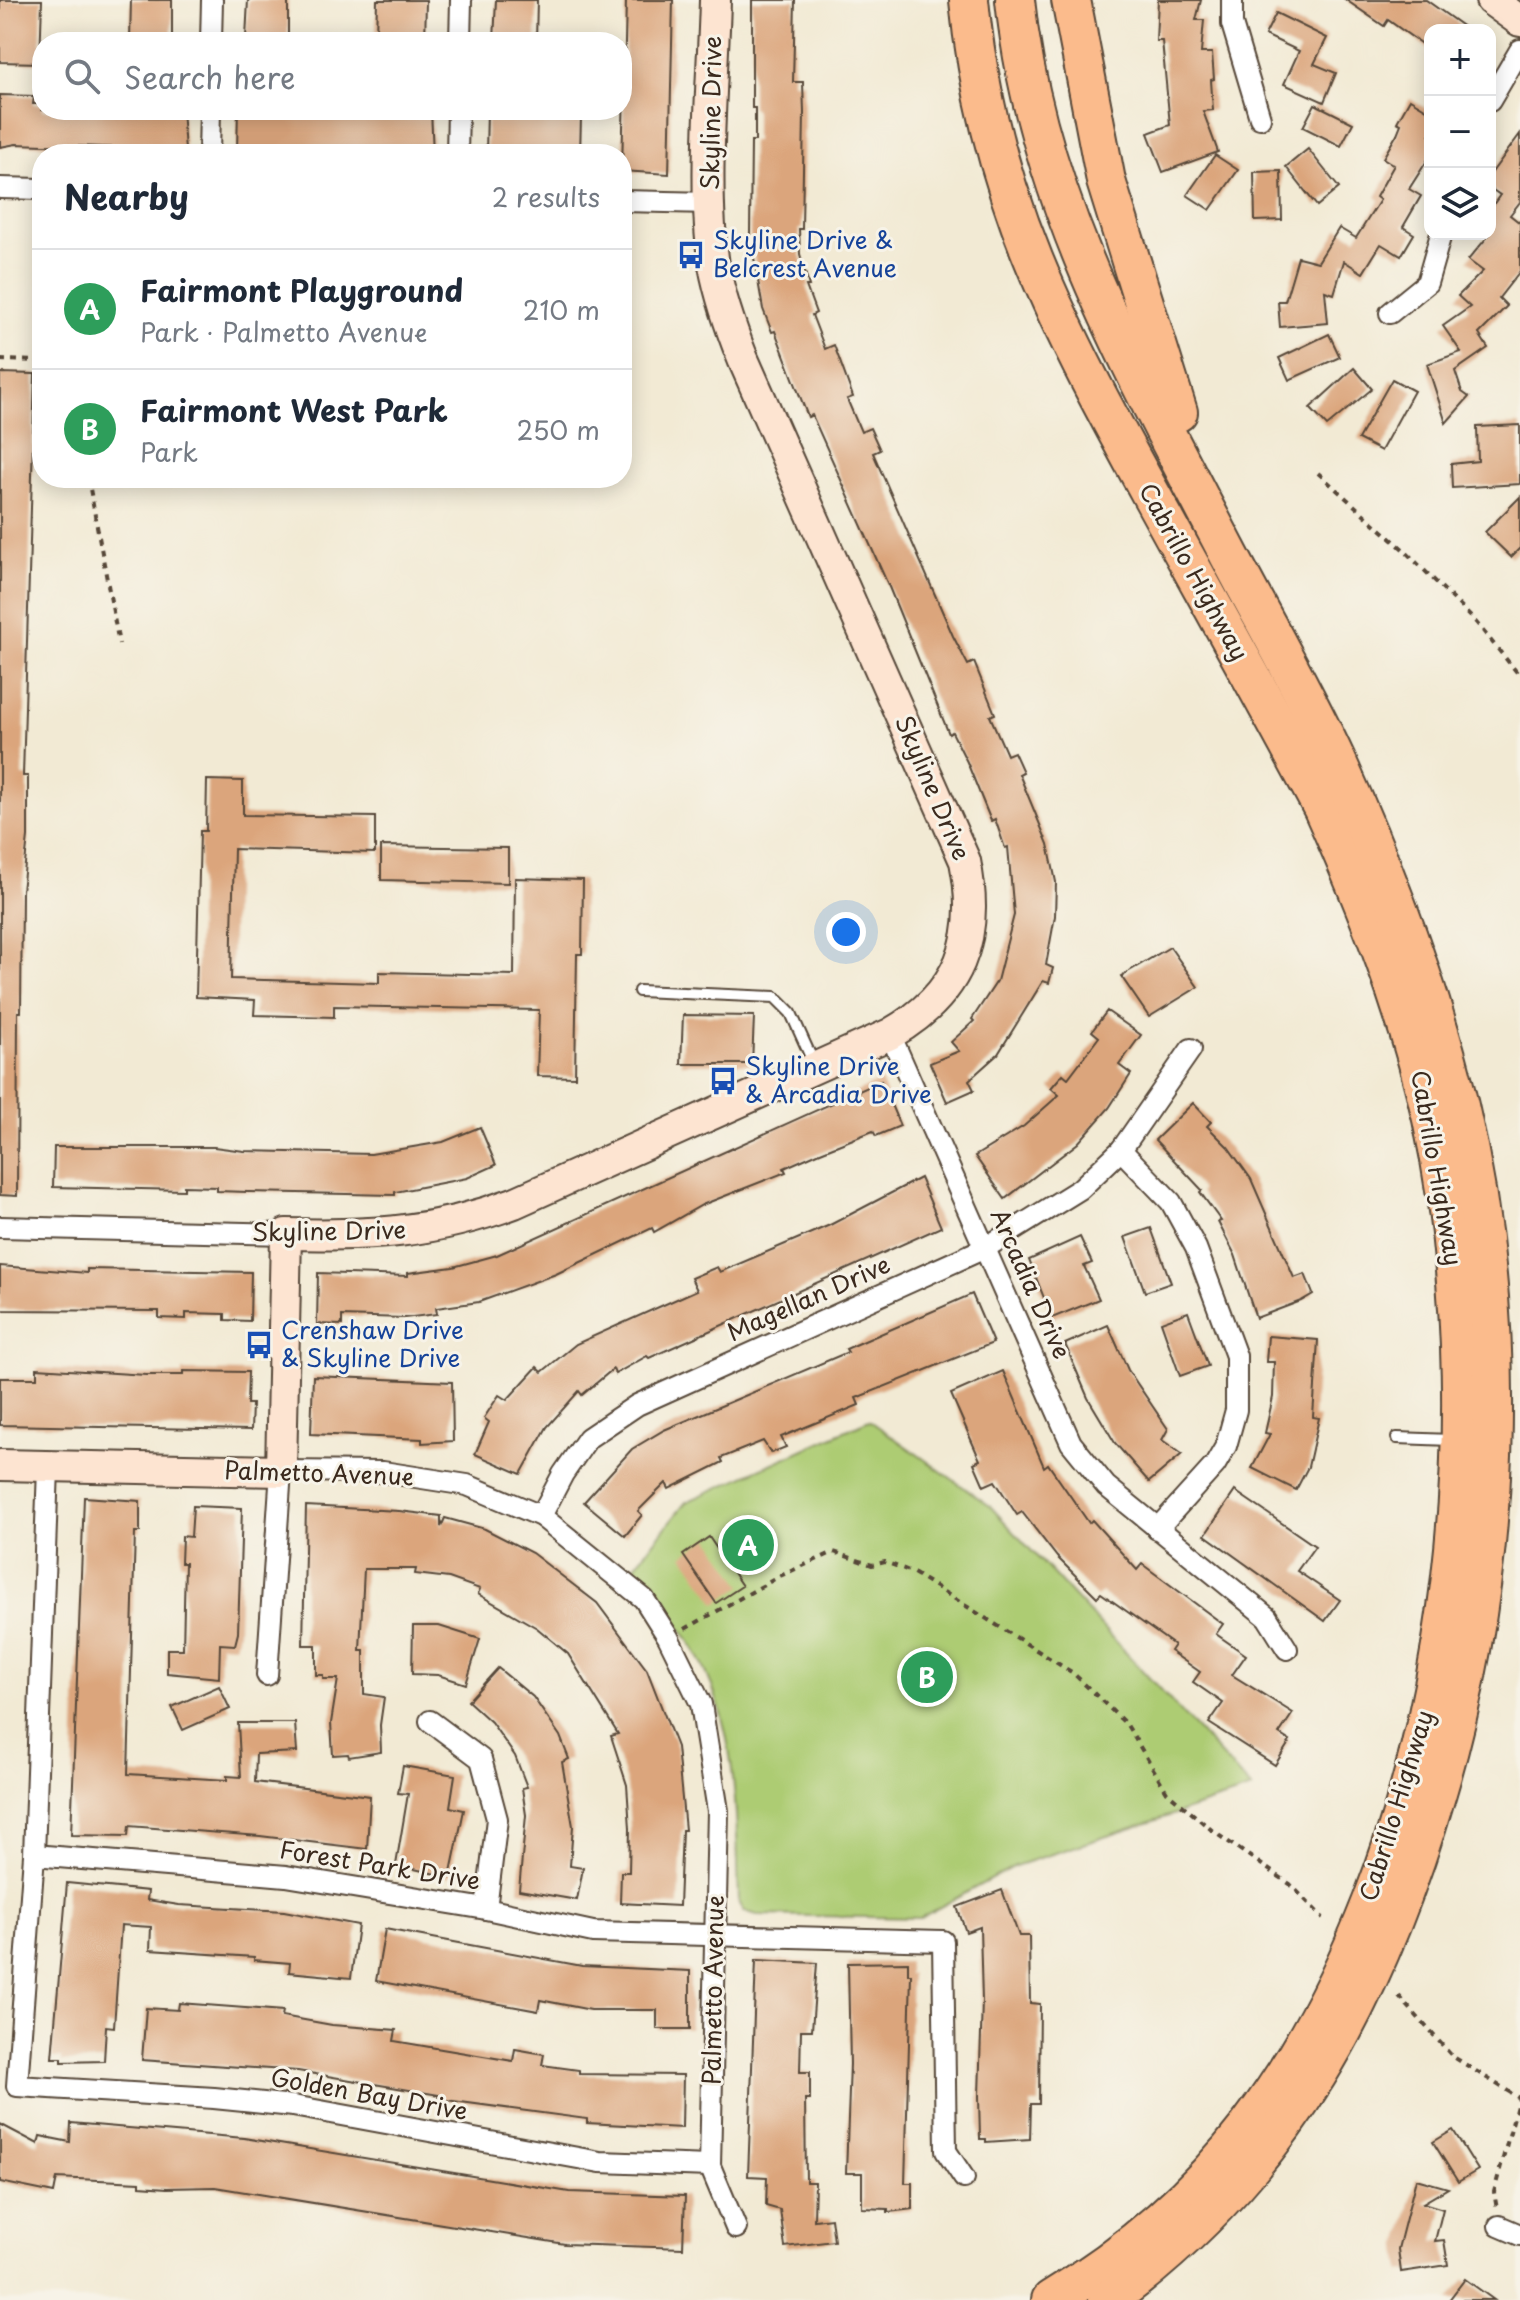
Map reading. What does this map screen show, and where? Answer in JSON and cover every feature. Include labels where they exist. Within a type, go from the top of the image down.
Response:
[{"type":"highway","points":[[950,0],[978,116],[1012,209]]},
{"type":"highway","name":"Cabrillo Highway","points":[[969,0],[980,86],[1012,209],[1039,279],[1067,340],[1322,807],[1377,940],[1415,1053],[1443,1184],[1459,1314],[1462,1440],[1448,1598],[1424,1725],[1387,1854],[1337,1977],[1290,2066],[1219,2162],[1145,2234],[1088,2278],[1051,2300]]},
{"type":"highway","name":"Cabrillo Highway","points":[[1015,0],[1030,97],[1067,221],[1101,299],[1203,504],[1335,758],[1401,917],[1443,1045],[1461,1112],[1482,1243],[1491,1367],[1491,1467],[1477,1602],[1450,1743],[1415,1863],[1364,1990],[1307,2094],[1241,2182],[1175,2247],[1108,2300]]},
{"type":"highway","points":[[1071,0],[1083,75],[1106,181],[1175,400],[1203,504]]},
{"type":"street","points":[[211,32],[212,0]]},
{"type":"street","points":[[460,32],[461,0]]},
{"type":"street","name":"Skyline Drive","points":[[0,1227],[286,1234],[405,1233],[478,1217],[890,1034],[933,1003],[962,961],[972,908],[965,861],[743,359],[715,266],[710,203],[715,0]]},
{"type":"street","points":[[1232,0],[1232,24],[1260,118]]},
{"type":"street","points":[[1491,0],[1520,21]]},
{"type":"street","points":[[1493,96],[1520,50]]},
{"type":"street","points":[[209,144],[210,120]]},
{"type":"street","points":[[457,144],[458,120]]},
{"type":"street","points":[[0,188],[32,189]]},
{"type":"street","points":[[632,201],[710,203]]},
{"type":"street","points":[[1390,313],[1427,283],[1439,240]]},
{"type":"street","name":"Arcadia Drive","points":[[890,1034],[1071,1443],[1106,1486],[1267,1617],[1287,1649]]},
{"type":"street","name":"Magellan Drive","points":[[541,1516],[563,1474],[588,1438],[637,1405],[985,1248],[1080,1189],[1121,1150],[1191,1049]]},
{"type":"street","points":[[1121,1150],[1171,1202],[1196,1248],[1236,1356],[1236,1410],[1226,1446],[1215,1465],[1157,1529]]},
{"type":"street","points":[[267,1675],[281,1471],[286,1234]]},
{"type":"street","name":"Palmetto Avenue","points":[[0,1465],[383,1472],[467,1485],[541,1516],[644,1599],[668,1637],[701,1704],[718,1811],[710,2166]]},
{"type":"street","points":[[34,1855],[48,1468]]},
{"type":"street","points":[[430,1721],[481,1759],[497,1819],[486,1909]]},
{"type":"street","name":"Forest Park Drive","points":[[34,1855],[286,1876],[486,1909],[593,1932],[943,1941],[946,2151],[964,2178]]},
{"type":"street","name":"Golden Bay Drive","points":[[34,1855],[17,2086],[277,2105],[600,2162],[710,2166]]},
{"type":"street","points":[[710,2166],[736,2228]]},
{"type":"street","points":[[1499,2226],[1520,2235]]},
{"type":"lane","points":[[639,991],[775,997],[791,1013],[815,1068]]},
{"type":"lane","points":[[1397,1438],[1462,1440]]},
{"type":"path","points":[[0,360],[32,361]]},
{"type":"path","points":[[1318,473],[1405,551],[1474,620],[1520,676]]},
{"type":"path","points":[[90,488],[119,644]]},
{"type":"path","points":[[668,1637],[780,1576],[834,1552],[872,1565],[885,1562],[912,1572],[1073,1673],[1127,1725],[1167,1792],[1214,1832],[1290,1884],[1323,1918]]},
{"type":"path","points":[[1399,1996],[1452,2056],[1519,2099],[1494,2192],[1499,2226]]},
{"type":"green space","points":[[869,1420],[990,1506],[1252,1789],[1015,1866],[920,1918],[757,1915],[744,1911],[739,1902],[731,1764],[716,1698],[686,1636],[634,1567],[686,1502]]},
{"type":"building","points":[[0,0],[42,0],[41,32],[32,32],[32,63],[0,62]]},
{"type":"building","points":[[131,0],[172,0],[172,32],[130,32]]},
{"type":"building","points":[[248,0],[288,0],[288,32],[246,32]]},
{"type":"building","points":[[377,0],[426,0],[425,32],[376,32]]},
{"type":"building","points":[[496,0],[537,0],[536,32],[494,32]]},
{"type":"building","points":[[626,0],[673,0],[669,174],[632,172],[632,144],[623,144],[623,120],[632,120],[632,32],[625,32]]},
{"type":"building","points":[[752,0],[795,0],[793,82],[803,82],[804,113],[800,254],[809,286],[806,286],[816,313],[812,315],[825,349],[834,345],[853,397],[847,399],[861,432],[870,428],[880,450],[873,453],[953,636],[968,665],[974,662],[995,714],[990,716],[1007,755],[1014,752],[1023,772],[1019,774],[1048,844],[1056,882],[1055,916],[1046,965],[1053,968],[1049,983],[1043,981],[998,1054],[969,1080],[974,1090],[947,1102],[930,1063],[959,1051],[951,1042],[974,1021],[972,1019],[997,981],[1014,915],[1008,847],[1005,848],[995,819],[991,821],[952,732],[949,734],[889,587],[812,415],[808,417],[775,331],[772,332],[763,309],[750,235],[751,141],[755,141]]},
{"type":"building","points":[[1158,0],[1201,0],[1196,20],[1204,20],[1201,53],[1212,53],[1214,79],[1211,80],[1213,110],[1203,111],[1218,152],[1163,172],[1148,133],[1170,125],[1162,41],[1156,41]]},
{"type":"building","points":[[1346,0],[1426,0],[1460,24],[1424,24],[1424,46],[1388,20],[1384,26]]},
{"type":"building","points":[[1276,13],[1327,38],[1314,64],[1336,73],[1324,102],[1284,84],[1299,51],[1265,35]]},
{"type":"building","points":[[0,95],[32,96],[32,120],[183,120],[185,144],[16,144],[0,147]]},
{"type":"building","points":[[1410,99],[1424,107],[1424,165],[1409,189],[1421,196],[1403,227],[1414,234],[1401,256],[1381,244],[1363,273],[1344,261],[1334,294],[1325,291],[1328,323],[1280,327],[1278,301],[1285,301],[1298,257],[1318,262],[1339,228],[1356,238],[1380,200],[1376,197],[1394,165],[1383,158],[1401,124],[1397,122]]},
{"type":"building","points":[[1315,104],[1353,123],[1341,146],[1303,127]]},
{"type":"building","points":[[238,120],[431,120],[433,144],[237,144]]},
{"type":"building","points":[[487,120],[581,120],[580,144],[486,144]]},
{"type":"building","points":[[1520,134],[1520,202],[1510,215],[1520,223],[1520,271],[1499,298],[1507,306],[1479,334],[1488,348],[1455,371],[1462,392],[1469,397],[1446,423],[1427,364],[1461,352],[1443,326],[1470,307],[1458,296],[1483,271],[1468,260],[1485,240],[1496,240],[1496,201],[1500,195],[1496,192],[1496,167]]},
{"type":"building","points":[[1308,149],[1339,188],[1317,206],[1286,167]]},
{"type":"building","points":[[1215,155],[1238,170],[1210,210],[1187,195]]},
{"type":"building","points":[[1281,171],[1282,220],[1255,221],[1254,172]]},
{"type":"building","points":[[1329,334],[1340,357],[1289,380],[1279,358]]},
{"type":"building","points":[[1354,368],[1372,389],[1327,426],[1310,408]]},
{"type":"building","points":[[0,373],[32,374],[32,474],[23,776],[28,776],[28,837],[22,891],[21,1012],[18,1012],[17,1196],[0,1195]]},
{"type":"building","points":[[1392,379],[1414,391],[1381,451],[1358,439]]},
{"type":"building","points":[[1520,425],[1520,484],[1452,488],[1451,464],[1478,461],[1477,427]]},
{"type":"building","points":[[1520,497],[1520,548],[1511,557],[1485,532]]},
{"type":"building","points":[[207,780],[243,781],[243,815],[375,817],[375,853],[234,849],[231,979],[379,983],[379,972],[514,975],[515,878],[583,880],[582,954],[577,954],[575,1077],[537,1076],[539,1010],[334,1006],[334,1017],[254,1015],[255,1000],[196,997],[200,831],[206,831]]},
{"type":"building","points":[[381,846],[508,848],[508,883],[381,880]]},
{"type":"building","points":[[1170,947],[1198,987],[1149,1017],[1121,976]]},
{"type":"building","points":[[1107,1011],[1141,1035],[1119,1065],[1131,1074],[1109,1108],[1078,1143],[1005,1199],[975,1156],[1024,1126],[1059,1095],[1051,1088],[1063,1074],[1068,1078],[1099,1037],[1092,1031]]},
{"type":"building","points":[[683,1015],[754,1016],[752,1064],[681,1064]]},
{"type":"building","points":[[881,1081],[900,1126],[876,1136],[873,1131],[818,1153],[784,1168],[786,1172],[702,1205],[654,1232],[652,1228],[556,1274],[479,1302],[436,1308],[437,1314],[404,1318],[342,1316],[342,1325],[317,1324],[318,1273],[408,1276],[408,1273],[453,1267],[497,1255]]},
{"type":"building","points":[[1193,1103],[1211,1122],[1207,1126],[1228,1147],[1251,1179],[1294,1278],[1305,1274],[1313,1294],[1256,1318],[1235,1255],[1218,1222],[1221,1221],[1200,1192],[1202,1190],[1155,1140]]},
{"type":"building","points":[[480,1127],[496,1165],[467,1178],[395,1192],[395,1195],[217,1191],[217,1187],[184,1186],[184,1190],[53,1187],[54,1147],[214,1147],[244,1151],[371,1154],[443,1142]]},
{"type":"building","points":[[920,1178],[941,1227],[649,1358],[647,1356],[615,1374],[613,1369],[582,1395],[579,1391],[547,1427],[521,1474],[475,1454],[489,1422],[484,1418],[499,1395],[507,1400],[537,1367],[542,1372],[576,1344],[697,1290],[691,1278],[717,1267],[720,1272],[830,1225]]},
{"type":"building","points":[[1151,1228],[1171,1283],[1145,1292],[1125,1237]]},
{"type":"building","points":[[1080,1237],[1092,1263],[1084,1266],[1099,1299],[1052,1318],[1029,1260]]},
{"type":"building","points":[[0,1266],[87,1273],[87,1269],[251,1272],[250,1321],[225,1320],[225,1314],[186,1313],[186,1319],[159,1318],[159,1311],[0,1310]]},
{"type":"building","points":[[972,1294],[993,1343],[856,1398],[859,1405],[781,1437],[786,1447],[771,1453],[763,1441],[721,1458],[723,1462],[669,1489],[666,1483],[638,1511],[642,1515],[625,1536],[584,1502],[632,1449],[664,1430],[848,1352],[846,1349]]},
{"type":"building","points":[[1188,1312],[1208,1366],[1180,1376],[1161,1322]]},
{"type":"building","points":[[1108,1325],[1128,1370],[1168,1429],[1162,1440],[1182,1454],[1149,1482],[1115,1443],[1088,1398],[1065,1344]]},
{"type":"building","points":[[1268,1336],[1318,1340],[1313,1417],[1319,1418],[1308,1467],[1296,1490],[1252,1468],[1270,1434],[1265,1433],[1273,1397],[1274,1362],[1266,1362]]},
{"type":"building","points":[[37,1368],[146,1375],[183,1375],[183,1371],[248,1372],[247,1404],[252,1404],[251,1430],[0,1425],[0,1378],[37,1378]]},
{"type":"building","points":[[1003,1371],[1044,1467],[1048,1464],[1089,1523],[1092,1520],[1137,1570],[1142,1564],[1223,1624],[1216,1634],[1246,1655],[1232,1675],[1293,1713],[1279,1734],[1290,1741],[1275,1765],[1209,1723],[1223,1703],[1193,1682],[1200,1672],[1170,1651],[1174,1645],[1101,1593],[1097,1597],[1057,1557],[1022,1512],[1017,1515],[995,1481],[984,1486],[974,1463],[980,1460],[951,1394]]},
{"type":"building","points":[[313,1376],[452,1382],[453,1441],[422,1443],[422,1439],[311,1434]]},
{"type":"building","points":[[1235,1491],[1315,1546],[1297,1571],[1340,1600],[1325,1621],[1205,1535]]},
{"type":"building","points":[[84,1497],[140,1501],[140,1532],[135,1532],[128,1774],[227,1780],[227,1776],[241,1777],[238,1723],[295,1723],[297,1752],[256,1754],[255,1782],[370,1796],[367,1849],[260,1836],[129,1826],[128,1836],[71,1835]]},
{"type":"building","points":[[193,1506],[242,1508],[238,1633],[235,1645],[220,1644],[219,1678],[167,1673],[167,1649],[183,1649],[185,1563],[181,1563],[182,1536],[191,1537]]},
{"type":"building","points":[[306,1506],[441,1516],[441,1527],[445,1518],[485,1529],[532,1553],[597,1603],[647,1670],[677,1747],[685,1830],[682,1830],[679,1906],[620,1903],[621,1872],[629,1872],[630,1828],[627,1785],[611,1736],[618,1734],[568,1654],[537,1628],[478,1594],[480,1589],[449,1578],[415,1574],[416,1569],[364,1569],[360,1650],[364,1650],[364,1694],[384,1697],[380,1725],[381,1752],[349,1757],[348,1754],[333,1755],[331,1723],[338,1679],[323,1679],[323,1675],[316,1675],[316,1645],[303,1645]]},
{"type":"building","points":[[709,1537],[742,1586],[716,1603],[683,1555]]},
{"type":"building","points":[[413,1626],[439,1626],[480,1639],[466,1684],[438,1675],[412,1674]]},
{"type":"building","points":[[498,1668],[533,1697],[560,1736],[569,1759],[562,1762],[573,1826],[570,1866],[583,1868],[577,1900],[519,1890],[526,1815],[522,1788],[527,1787],[515,1756],[491,1722],[468,1701]]},
{"type":"building","points":[[219,1686],[230,1709],[183,1730],[172,1707]]},
{"type":"building","points":[[403,1766],[455,1775],[450,1807],[464,1810],[450,1877],[396,1865],[408,1794],[398,1793]]},
{"type":"building","points":[[67,1883],[148,1891],[147,1900],[179,1905],[284,1911],[358,1925],[351,1978],[289,1972],[290,1963],[254,1960],[254,1957],[150,1950],[151,1927],[121,1925],[114,2027],[106,2026],[104,2061],[62,2062],[62,2058],[52,2058]]},
{"type":"building","points":[[1002,1890],[1019,1936],[1029,1936],[1030,2003],[1040,2004],[1039,2104],[1031,2104],[1030,2139],[986,2142],[986,2139],[980,2139],[980,1927],[966,1932],[957,1907]]},
{"type":"building","points":[[385,1929],[582,1966],[690,1971],[690,2029],[657,2029],[657,2010],[591,2010],[540,2000],[538,2011],[376,1981]]},
{"type":"building","points":[[756,1960],[817,1963],[812,2030],[801,2030],[800,2072],[810,2072],[810,2099],[805,2099],[806,2182],[815,2182],[814,2220],[831,2218],[834,2241],[785,2247],[780,2210],[766,2206],[767,2177],[748,2176]]},
{"type":"building","points":[[908,1962],[908,1974],[911,1974],[905,2183],[912,2183],[912,2209],[888,2212],[888,2209],[862,2208],[862,2173],[846,2173],[850,2064],[848,1963]]},
{"type":"building","points":[[179,2003],[283,2011],[282,2016],[332,2025],[396,2030],[394,2041],[513,2061],[515,2049],[544,2054],[542,2065],[579,2070],[579,2074],[683,2075],[682,2128],[587,2123],[587,2119],[438,2099],[439,2095],[298,2071],[142,2060],[146,2008],[178,2010]]},
{"type":"building","points":[[71,2123],[244,2138],[569,2192],[685,2196],[683,2248],[565,2244],[215,2187],[167,2188],[140,2186],[140,2182],[57,2178],[54,2193],[0,2182],[0,2124],[38,2144],[40,2136],[70,2142]]},
{"type":"building","points":[[1453,2130],[1478,2170],[1458,2182],[1433,2142]]},
{"type":"building","points":[[1416,2179],[1448,2188],[1423,2203],[1443,2209],[1435,2241],[1444,2240],[1448,2265],[1401,2272],[1398,2249]]},
{"type":"building","points":[[1465,2279],[1494,2300],[1449,2300]]},
{"type":"place","name":"Skyline Drive & Belcrest Avenue","points":[[691,255]]},
{"type":"place","name":"Skyline Drive & Arcadia Drive","points":[[723,1081]]},
{"type":"place","name":"Crenshaw Drive & Skyline Drive","points":[[259,1345]]},
{"type":"place","name":"Fairmont Playground","points":[[748,1545]]},
{"type":"place","name":"Fairmont West Park","points":[[927,1677]]}]
